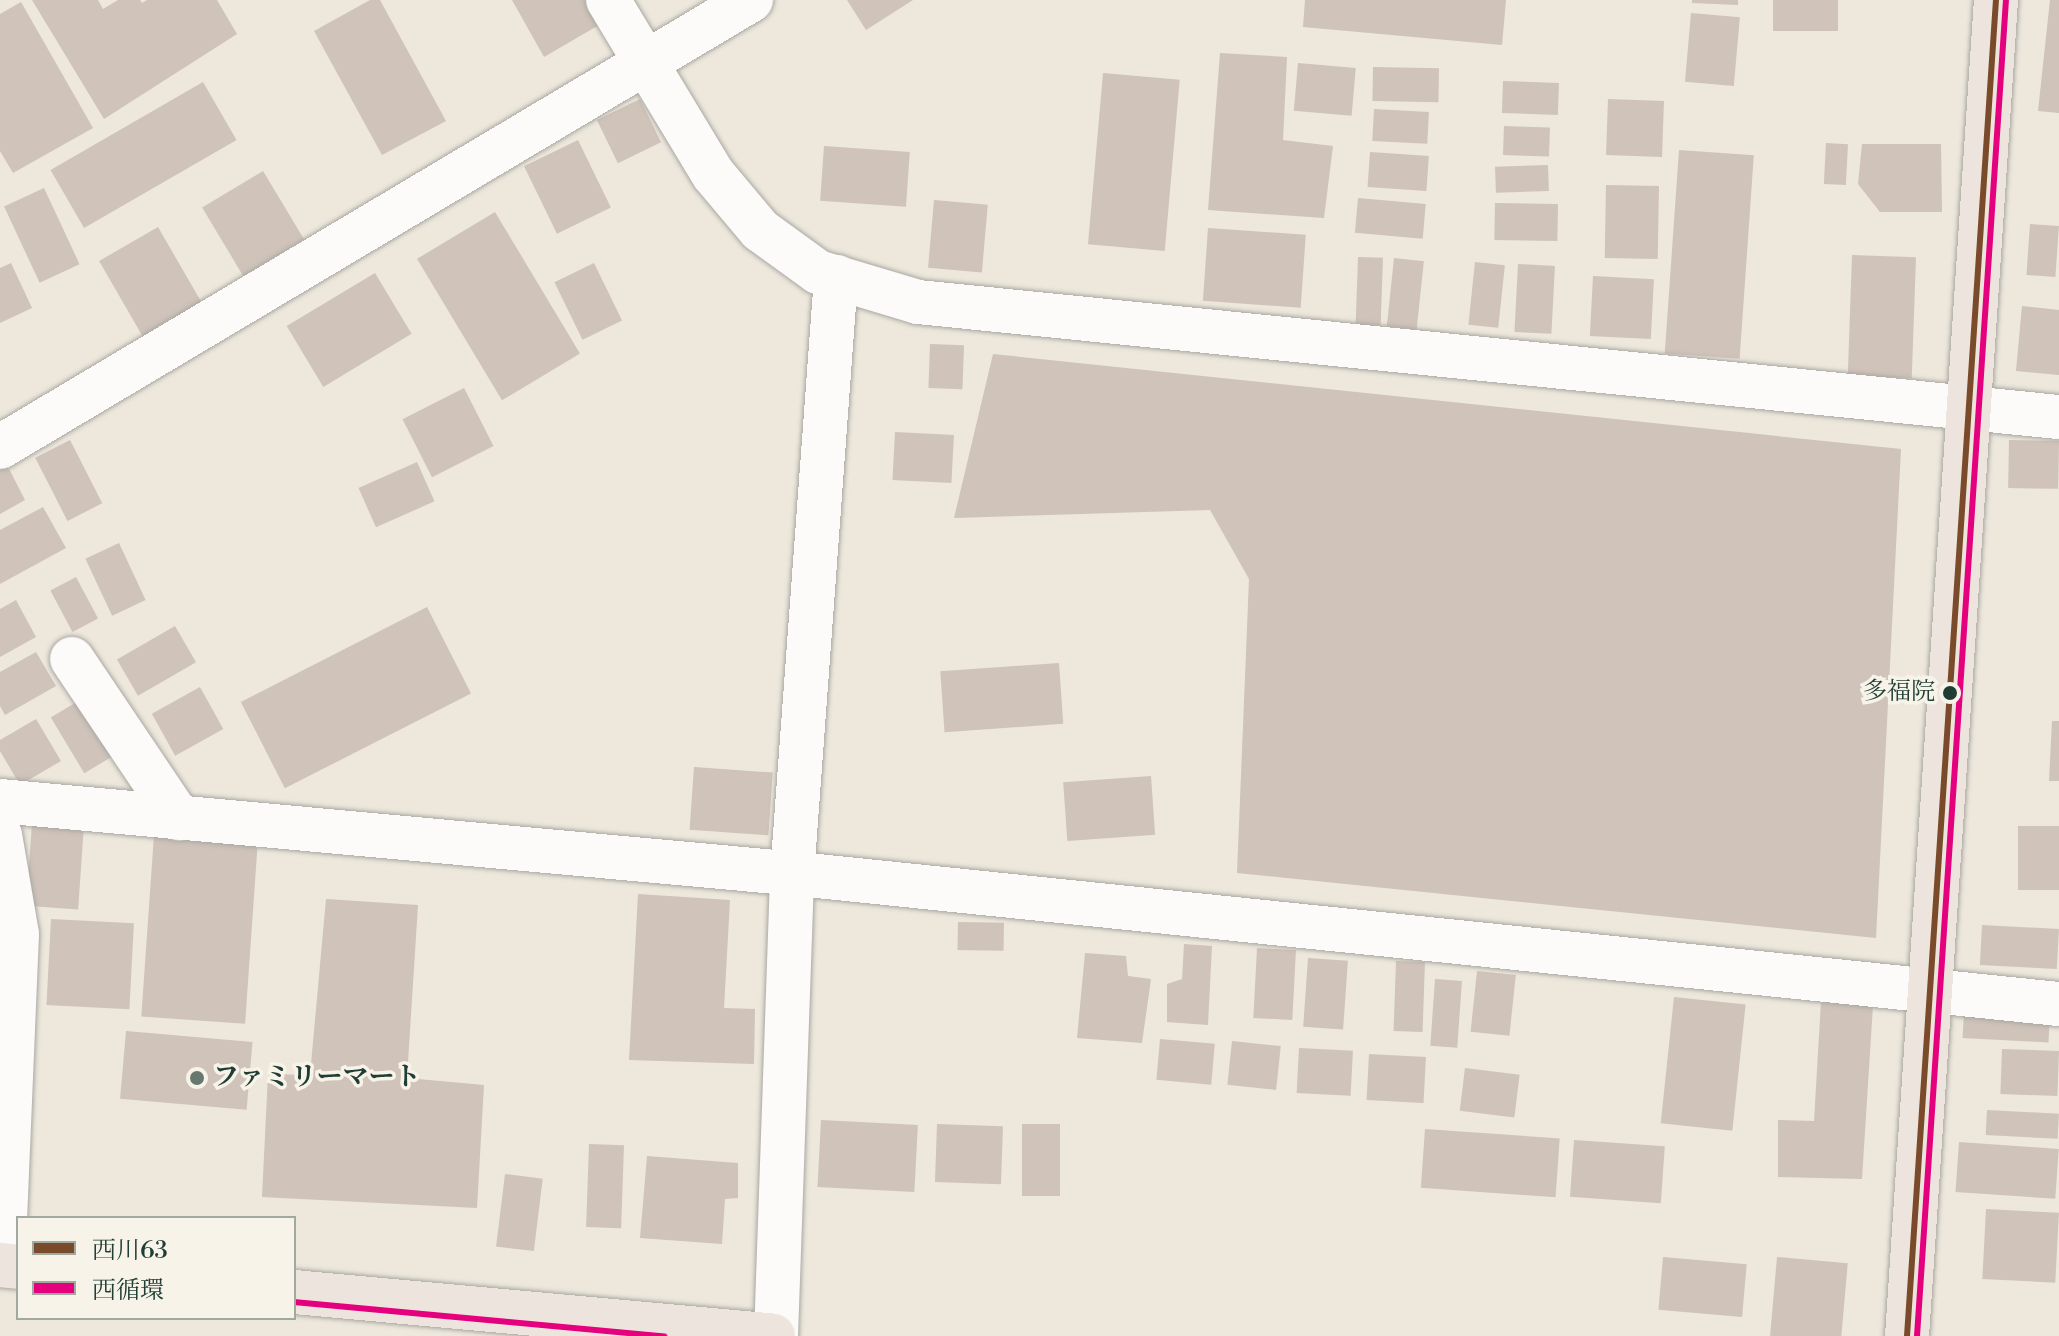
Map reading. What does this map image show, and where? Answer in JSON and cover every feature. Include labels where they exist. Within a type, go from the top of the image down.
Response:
[{"type":"main road","points":[[1907,1336],[1996,0]]},
{"type":"main road","points":[[296,1292],[774,1336]]},
{"type":"street","points":[[608,0],[713,174],[760,230],[818,272],[918,302],[2059,417]]},
{"type":"street","points":[[0,447],[751,0]]},
{"type":"street","points":[[774,1336],[792,875],[836,277]]},
{"type":"street","points":[[72,659],[179,818]]},
{"type":"street","points":[[0,801],[792,875],[2059,1004]]},
{"type":"street","points":[[0,835],[17,934],[7,1266]]},
{"type":"building","points":[[32,0],[98,0],[103,9],[118,0],[140,0],[142,3],[147,0],[217,0],[237,34],[104,119]]},
{"type":"building","points":[[370,0],[380,0],[446,121],[382,155],[314,31]]},
{"type":"building","points":[[512,0],[585,0],[599,25],[544,57]]},
{"type":"building","points":[[847,0],[913,0],[866,30]]},
{"type":"building","points":[[1305,0],[1506,0],[1502,45],[1303,27]]},
{"type":"building","points":[[1692,0],[1738,0],[1738,5],[1692,3]]},
{"type":"building","points":[[1773,0],[1838,0],[1838,31],[1773,31]]},
{"type":"building","points":[[2050,0],[2059,0],[2059,113],[2038,111]]},
{"type":"building","points":[[21,2],[93,128],[13,173],[0,151],[0,14]]},
{"type":"building","points":[[1691,13],[1740,17],[1734,86],[1685,82]]},
{"type":"building","points":[[1220,53],[1287,57],[1283,140],[1333,146],[1324,218],[1208,210]]},
{"type":"building","points":[[1298,63],[1356,68],[1352,116],[1294,111]]},
{"type":"building","points":[[1373,67],[1439,68],[1438,102],[1372,101]]},
{"type":"building","points":[[1103,73],[1180,80],[1165,251],[1088,244]]},
{"type":"building","points":[[1503,81],[1559,83],[1558,115],[1502,113]]},
{"type":"building","points":[[203,82],[236,140],[84,228],[51,170]]},
{"type":"building","points":[[640,99],[661,142],[618,163],[597,120]]},
{"type":"building","points":[[1608,99],[1664,101],[1662,157],[1606,155]]},
{"type":"building","points":[[1374,109],[1429,112],[1427,144],[1372,141]]},
{"type":"building","points":[[1504,126],[1550,128],[1549,157],[1503,155]]},
{"type":"building","points":[[578,140],[611,207],[557,234],[524,166]]},
{"type":"building","points":[[1826,143],[1848,144],[1846,185],[1824,184]]},
{"type":"building","points":[[1862,144],[1941,144],[1942,212],[1880,212],[1858,184]]},
{"type":"building","points":[[824,146],[910,152],[906,207],[820,201]]},
{"type":"building","points":[[1679,150],[1754,155],[1740,359],[1665,354]]},
{"type":"building","points":[[1370,152],[1429,156],[1426,191],[1368,187]]},
{"type":"building","points":[[1548,165],[1549,191],[1496,193],[1495,167]]},
{"type":"building","points":[[263,171],[304,240],[243,276],[202,208]]},
{"type":"building","points":[[1606,185],[1659,186],[1658,259],[1605,258]]},
{"type":"building","points":[[44,188],[79,264],[40,283],[4,207]]},
{"type":"building","points":[[1358,198],[1426,204],[1423,239],[1355,233]]},
{"type":"building","points":[[934,200],[988,205],[982,272],[928,268]]},
{"type":"building","points":[[1495,203],[1558,204],[1557,241],[1494,240]]},
{"type":"building","points":[[495,212],[580,353],[502,400],[417,259]]},
{"type":"building","points":[[2030,224],[2059,226],[2055,277],[2026,275]]},
{"type":"building","points":[[158,227],[204,306],[145,340],[99,261]]},
{"type":"building","points":[[1208,228],[1306,235],[1301,308],[1203,301]]},
{"type":"building","points":[[1852,255],[1916,257],[1912,378],[1848,376]]},
{"type":"building","points":[[1358,257],[1383,258],[1381,326],[1356,325]]},
{"type":"building","points":[[1394,258],[1424,261],[1417,330],[1387,327]]},
{"type":"building","points":[[1475,262],[1505,265],[1498,328],[1468,325]]},
{"type":"building","points":[[11,263],[32,308],[0,323],[0,268]]},
{"type":"building","points":[[594,263],[622,321],[583,340],[554,282]]},
{"type":"building","points":[[1518,264],[1555,266],[1551,334],[1514,332]]},
{"type":"building","points":[[375,273],[412,334],[323,387],[287,326]]},
{"type":"building","points":[[1593,276],[1654,279],[1651,339],[1590,336]]},
{"type":"building","points":[[2022,306],[2059,310],[2059,375],[2016,371]]},
{"type":"building","points":[[930,344],[964,345],[962,389],[928,388]]},
{"type":"building","points":[[993,354],[1901,449],[1876,938],[1237,873],[1249,579],[1210,510],[954,518]]},
{"type":"building","points":[[464,388],[494,446],[432,477],[403,419]]},
{"type":"building","points":[[895,432],[954,435],[951,483],[892,480]]},
{"type":"building","points":[[70,440],[102,503],[67,521],[35,458]]},
{"type":"building","points":[[2009,440],[2059,441],[2058,489],[2008,488]]},
{"type":"building","points":[[417,462],[434,501],[376,527],[359,488]]},
{"type":"building","points":[[6,463],[25,500],[0,514],[0,466]]},
{"type":"building","points":[[43,507],[66,548],[0,584],[0,530]]},
{"type":"building","points":[[119,543],[146,600],[112,616],[85,559]]},
{"type":"building","points":[[76,577],[98,618],[72,632],[50,591]]},
{"type":"building","points":[[16,600],[36,637],[0,657],[0,609]]},
{"type":"building","points":[[427,607],[471,693],[285,788],[241,702]]},
{"type":"building","points":[[175,626],[196,662],[138,696],[117,660]]},
{"type":"building","points":[[36,652],[56,686],[5,715],[0,706],[0,672]]},
{"type":"building","points":[[1059,663],[1063,724],[945,732],[940,671]]},
{"type":"building","points":[[200,687],[223,729],[175,756],[152,714]]},
{"type":"building","points":[[80,700],[113,756],[84,773],[51,718]]},
{"type":"building","points":[[36,719],[61,761],[20,785],[0,751],[0,740]]},
{"type":"building","points":[[2052,721],[2059,721],[2059,781],[2049,781]]},
{"type":"building","points":[[694,767],[773,773],[768,835],[690,830]]},
{"type":"building","points":[[1151,776],[1155,835],[1067,841],[1063,782]]},
{"type":"building","points":[[32,823],[84,827],[78,909],[26,906]]},
{"type":"building","points":[[2018,826],[2059,826],[2059,890],[2018,890]]},
{"type":"building","points":[[154,835],[258,842],[245,1024],[141,1017]]},
{"type":"building","points":[[638,894],[730,900],[724,1008],[755,1009],[754,1064],[629,1060]]},
{"type":"building","points":[[326,899],[418,905],[407,1078],[484,1085],[477,1208],[262,1197],[268,1074],[310,1075]]},
{"type":"building","points":[[51,919],[134,923],[129,1009],[46,1005]]},
{"type":"building","points":[[958,922],[1004,923],[1004,951],[958,950]]},
{"type":"building","points":[[1982,925],[2059,929],[2057,969],[1980,965]]},
{"type":"building","points":[[1184,944],[1212,946],[1208,1025],[1167,1022],[1167,984],[1182,979]]},
{"type":"building","points":[[1257,948],[1296,950],[1292,1020],[1253,1018]]},
{"type":"building","points":[[1085,953],[1126,956],[1128,976],[1151,979],[1142,1043],[1077,1038]]},
{"type":"building","points":[[1308,958],[1348,961],[1343,1030],[1303,1027]]},
{"type":"building","points":[[1396,961],[1425,962],[1423,1032],[1394,1031]]},
{"type":"building","points":[[1477,971],[1516,975],[1509,1036],[1471,1032]]},
{"type":"building","points":[[1435,979],[1462,981],[1457,1048],[1430,1046]]},
{"type":"building","points":[[1674,997],[1746,1005],[1732,1131],[1661,1123]]},
{"type":"building","points":[[1821,1001],[1873,1005],[1862,1179],[1778,1177],[1778,1120],[1814,1121]]},
{"type":"building","points":[[1964,1011],[2050,1016],[2048,1042],[1963,1038]]},
{"type":"building","points":[[126,1031],[253,1042],[247,1110],[120,1099]]},
{"type":"building","points":[[1160,1039],[1215,1044],[1211,1085],[1156,1080]]},
{"type":"building","points":[[1232,1041],[1281,1046],[1276,1090],[1227,1085]]},
{"type":"building","points":[[1299,1048],[1353,1051],[1351,1096],[1297,1093]]},
{"type":"building","points":[[2002,1049],[2059,1051],[2057,1096],[2000,1094]]},
{"type":"building","points":[[1369,1054],[1426,1057],[1424,1103],[1367,1100]]},
{"type":"building","points":[[1465,1068],[1520,1075],[1514,1117],[1460,1111]]},
{"type":"building","points":[[1987,1110],[2059,1114],[2058,1139],[1986,1135]]},
{"type":"building","points":[[821,1120],[918,1125],[914,1192],[817,1187]]},
{"type":"building","points":[[937,1124],[1003,1126],[1001,1184],[935,1182]]},
{"type":"building","points":[[1022,1124],[1060,1124],[1060,1196],[1022,1196]]},
{"type":"building","points":[[1425,1129],[1560,1138],[1556,1197],[1421,1188]]},
{"type":"building","points":[[1574,1140],[1665,1146],[1661,1203],[1570,1197]]},
{"type":"building","points":[[1959,1142],[2059,1149],[2055,1199],[1956,1192]]},
{"type":"building","points":[[589,1144],[624,1145],[621,1228],[586,1227]]},
{"type":"building","points":[[647,1156],[738,1163],[738,1198],[725,1199],[722,1244],[640,1238]]},
{"type":"building","points":[[505,1174],[543,1179],[534,1251],[496,1246]]},
{"type":"building","points":[[1986,1209],[2059,1213],[2055,1283],[1982,1279]]},
{"type":"building","points":[[1663,1257],[1747,1264],[1742,1317],[1658,1310]]},
{"type":"building","points":[[1777,1257],[1848,1263],[1841,1336],[1770,1336]]},
{"type":"transit line","name":"西川63","points":[[1907,1336],[1996,0]]},
{"type":"transit line","name":"西循環","points":[[1917,1336],[2006,1]]},
{"type":"transit line","name":"西循環","points":[[296,1302],[664,1336]]},
{"type":"place","name":"多福院","points":[[1950,693]]},
{"type":"place","name":"ファミリーマート","points":[[197,1078]]}]
